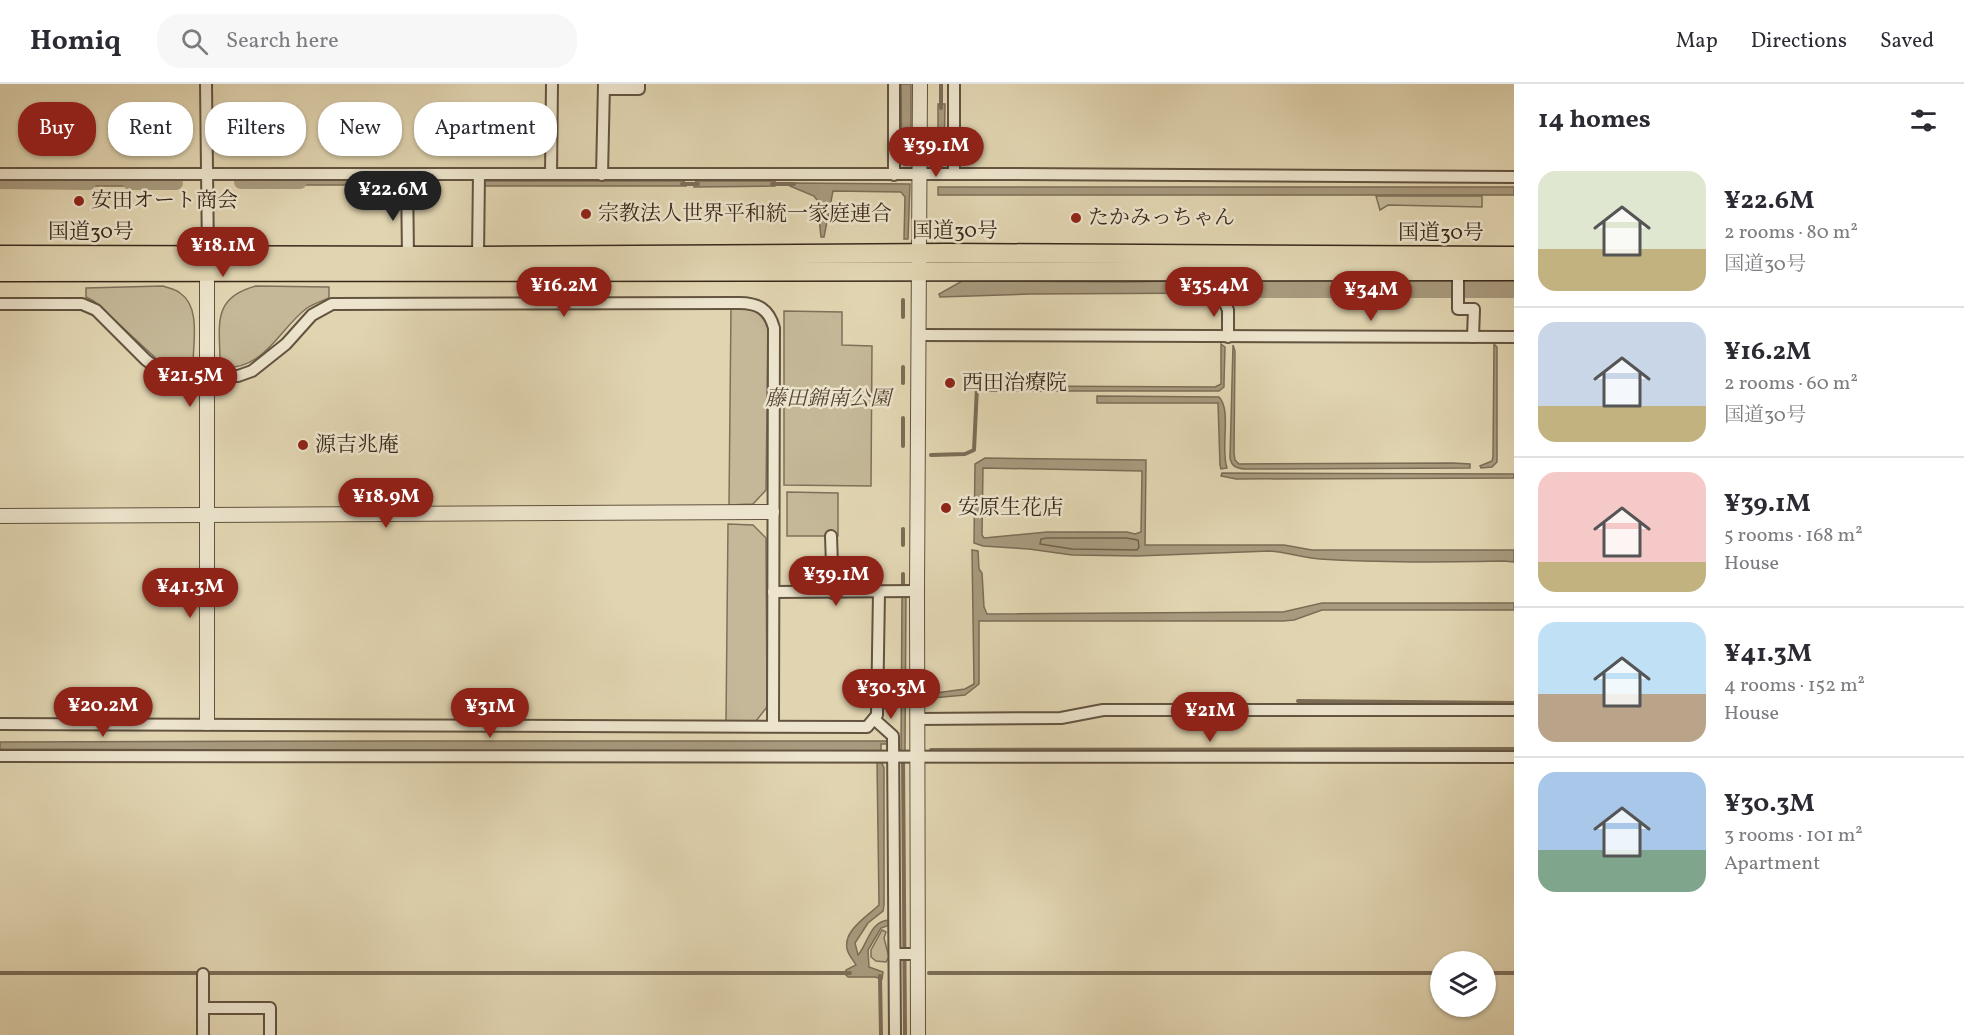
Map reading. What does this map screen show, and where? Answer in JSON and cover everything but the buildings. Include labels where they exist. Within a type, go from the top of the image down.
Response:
[{"type":"highway","name":"国道30号","points":[[0,255],[478,256],[919,253],[1514,256]]},
{"type":"highway","name":"国道30号","points":[[0,272],[1458,275],[1514,271]]},
{"type":"street","points":[[206,84],[207,723]]},
{"type":"street","points":[[552,84],[552,102]]},
{"type":"street","points":[[602,175],[604,87],[639,89],[639,84]]},
{"type":"street","points":[[894,84],[894,175]]},
{"type":"street","points":[[895,1035],[905,954],[905,757],[917,719],[908,591],[918,335],[920,84]]},
{"type":"street","points":[[954,84],[954,174]]},
{"type":"street","points":[[551,156],[551,174]]},
{"type":"street","points":[[0,174],[206,175],[407,180],[479,174],[1514,177]]},
{"type":"street","points":[[478,256],[479,174]]},
{"type":"street","points":[[407,180],[408,256]]},
{"type":"street","points":[[1221,275],[1221,294],[1228,310],[1228,337]]},
{"type":"street","points":[[1458,275],[1458,309],[1474,309],[1473,337]]},
{"type":"street","points":[[0,304],[82,304],[96,310],[146,360],[172,376],[238,376],[252,371],[286,344],[312,315],[332,304],[739,303],[757,305],[766,311],[774,328],[773,725]]},
{"type":"street","points":[[918,335],[1514,337]]},
{"type":"street","points":[[0,516],[772,512]]},
{"type":"street","points":[[831,536],[833,593]]},
{"type":"street","points":[[773,592],[908,591]]},
{"type":"street","points":[[0,724],[867,726],[877,716],[879,592]]},
{"type":"street","points":[[917,719],[1061,718],[1103,710],[1514,710]]},
{"type":"street","points":[[874,719],[893,736],[905,757],[905,954],[918,1035]]},
{"type":"street","points":[[0,756],[1514,757]]},
{"type":"street","points":[[203,974],[203,1035]]},
{"type":"street","points":[[203,1008],[270,1008],[270,1035]]},
{"type":"green space","points":[[1376,196],[1482,196],[1482,207],[1388,205],[1380,210]]},
{"type":"green space","points":[[163,286],[178,292],[187,299],[191,307],[194,326],[193,365],[187,369],[161,363],[94,301],[86,297],[86,288]]},
{"type":"green space","points":[[256,286],[329,287],[329,298],[307,308],[271,346],[252,361],[225,368],[220,363],[221,315],[231,298]]},
{"type":"green space","points":[[731,307],[755,307],[768,323],[766,490],[753,504],[729,505]]},
{"type":"green space","name":"藤田錦南公園","points":[[784,311],[842,312],[842,345],[872,346],[871,486],[784,485]]},
{"type":"green space","points":[[787,492],[838,493],[838,536],[787,536]]},
{"type":"green space","points":[[728,524],[753,525],[766,538],[767,707],[756,721],[726,721]]},
{"type":"green space","points":[[882,930],[886,932],[884,938],[889,957],[886,962],[876,961],[871,957],[871,950]]},
{"type":"water","points":[[901,84],[911,84],[911,165],[902,163]]},
{"type":"water","points":[[938,104],[945,104],[944,163],[938,163]]},
{"type":"water","points":[[73,180],[148,180],[148,186],[73,186]]},
{"type":"water","points":[[281,180],[401,180],[401,185],[281,185]]},
{"type":"water","points":[[484,181],[684,181],[686,186],[484,186]]},
{"type":"water","points":[[696,181],[775,181],[775,186],[694,187]]},
{"type":"water","points":[[791,183],[910,184],[908,239],[904,239],[905,197],[901,192],[833,191],[824,237],[821,237],[817,200],[814,196],[790,186]]},
{"type":"water","points":[[938,187],[1514,187],[1514,195],[938,195]]},
{"type":"water","points":[[1216,280],[1216,293],[940,297],[939,294],[962,281]]},
{"type":"water","points":[[1221,344],[1225,347],[1224,387],[1219,391],[988,391],[989,387],[1014,386],[1215,387],[1221,384]]},
{"type":"water","points":[[1494,344],[1497,347],[1497,462],[1492,467],[1481,468],[1480,466],[1492,461],[1493,457]]},
{"type":"water","points":[[1233,345],[1235,351],[1234,453],[1235,460],[1239,464],[1453,463],[1470,464],[1470,468],[1245,469],[1235,466],[1230,458]]},
{"type":"water","points":[[1097,396],[1219,397],[1225,411],[1227,468],[1221,469],[1220,465],[1218,403],[1097,403]]},
{"type":"water","points":[[985,458],[1146,460],[1145,545],[1284,545],[1312,550],[1514,550],[1514,562],[1343,560],[1270,551],[1137,556],[1072,555],[983,546],[974,543],[975,464]],"holes":[[[983,468],[1142,471],[1141,532],[1135,534],[1127,532],[1047,532],[984,538],[982,535]]]},
{"type":"water","points":[[1222,473],[1514,474],[1514,478],[1236,479],[1221,476]]},
{"type":"water","points":[[972,550],[978,551],[984,607],[987,614],[1283,612],[1322,603],[1514,603],[1514,610],[1322,610],[1294,620],[1283,621],[979,621],[979,684],[965,695],[932,698],[928,694],[965,689],[974,684]]},
{"type":"water","points":[[902,595],[906,595],[905,751],[901,751]]},
{"type":"water","points":[[888,741],[888,744],[881,744],[881,752],[0,749],[0,742]]},
{"type":"water","points":[[877,761],[881,761],[884,768],[884,905],[883,911],[868,923],[855,943],[858,955],[874,928],[883,921],[890,920],[890,925],[881,928],[868,950],[869,967],[883,972],[882,979],[848,977],[845,974],[846,970],[856,965],[848,952],[848,938],[851,931],[879,905]]},
{"type":"waterway","points":[[941,84],[941,108]]},
{"type":"waterway","points":[[0,182],[89,183]]},
{"type":"waterway","points":[[241,182],[300,182]]},
{"type":"waterway","points":[[130,183],[176,183]]},
{"type":"waterway","points":[[682,184],[698,184]]},
{"type":"waterway","points":[[772,184],[794,184]]},
{"type":"waterway","points":[[1196,287],[1514,287]]},
{"type":"waterway","points":[[903,300],[903,317]]},
{"type":"waterway","points":[[903,367],[903,383]]},
{"type":"waterway","points":[[931,455],[965,454],[974,450],[977,387]]},
{"type":"waterway","points":[[903,418],[903,446]]},
{"type":"waterway","points":[[903,529],[903,545]]},
{"type":"waterway","points":[[903,574],[903,590]]},
{"type":"waterway","points":[[1298,701],[1514,703]]},
{"type":"waterway","points":[[931,750],[1514,749]]},
{"type":"waterway","points":[[903,757],[905,1035]]},
{"type":"waterway","points":[[0,973],[199,973]]},
{"type":"waterway","points":[[208,973],[850,973]]},
{"type":"waterway","points":[[929,973],[1430,973]]},
{"type":"waterway","points":[[1496,973],[1514,973]]},
{"type":"waterway","points":[[880,976],[881,1035]]},
{"type":"place","name":"安田オート商会","points":[[79,201]]},
{"type":"place","name":"宗教法人世界平和統一家庭連合","points":[[586,214]]},
{"type":"place","name":"たかみっちゃん","points":[[1076,218]]},
{"type":"place","name":"西田治療院","points":[[950,383]]},
{"type":"place","name":"源吉兆庵","points":[[303,445]]},
{"type":"place","name":"安原生花店","points":[[946,508]]}]
